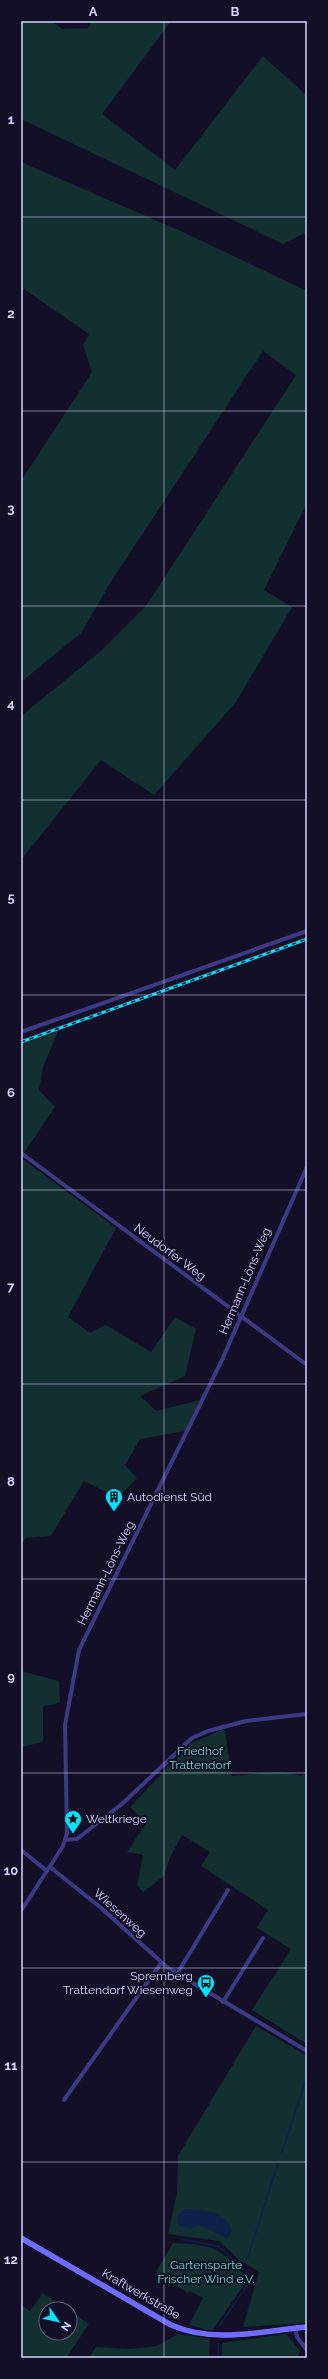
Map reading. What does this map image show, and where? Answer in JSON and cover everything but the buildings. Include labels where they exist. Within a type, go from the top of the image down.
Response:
[{"type":"main road","name":"Kraftwerkstraße","points":[[21,2238],[170,2325],[186,2332],[229,2335],[307,2327]]},
{"type":"street","points":[[21,1032],[307,931]]},
{"type":"street","name":"Neudorfer Weg","points":[[21,1153],[307,1365]]},
{"type":"street","name":"Hermann-Löns-Weg","points":[[21,1911],[50,1867],[65,1840],[67,1824],[65,1725],[79,1650],[241,1317],[307,1167]]},
{"type":"street","points":[[65,1840],[77,1839],[122,1803],[192,1738],[208,1731],[246,1721],[307,1714]]},
{"type":"street","points":[[21,1850],[47,1871]]},
{"type":"street","name":"Wiesenweg","points":[[50,1867],[95,1903],[161,1963],[223,2002],[307,2051]]},
{"type":"street","points":[[177,1974],[228,1890]]},
{"type":"street","points":[[223,2002],[263,1938]]},
{"type":"street","points":[[64,2100],[161,1963]]},
{"type":"street","points":[[295,2328],[297,2337],[307,2350]]},
{"type":"green space","points":[[21,21],[52,21],[62,29],[88,28],[93,21],[171,21],[102,114],[175,170],[263,56],[307,96],[307,216],[305,233],[283,244],[21,119]]},
{"type":"green space","points":[[21,162],[183,232],[307,291],[307,503],[264,590],[292,607],[236,702],[154,795],[101,760],[21,860],[21,716],[101,651],[146,606],[296,375],[263,351],[114,577],[81,633],[21,682],[21,481],[92,372],[83,345],[89,334],[21,287]]},
{"type":"green space","points":[[58,1031],[43,1067],[39,1090],[55,1107],[24,1153],[21,1151],[21,1044]]},
{"type":"green space","points":[[21,1158],[116,1228],[68,1317],[90,1333],[106,1325],[151,1352],[175,1317],[196,1329],[185,1376],[140,1396],[156,1411],[200,1400],[185,1431],[140,1439],[125,1465],[137,1478],[118,1498],[84,1481],[51,1536],[25,1538],[21,1547]]},
{"type":"green space","points":[[21,1671],[59,1681],[60,1703],[43,1706],[43,1742],[21,1747]]},
{"type":"green space","name":"Friedhof Trattendorf","points":[[221,1730],[225,1730],[231,1776],[284,1772],[301,1776],[307,1772],[307,2044],[252,2010],[291,1949],[257,1928],[268,1910],[201,1866],[210,1852],[182,1835],[170,1857],[164,1876],[143,1892],[137,1885],[143,1855],[127,1852],[146,1823],[130,1807],[190,1744]]},
{"type":"green space","points":[[256,2026],[307,2056],[307,2323],[243,2327],[259,2272],[238,2259],[219,2241],[168,2234],[177,2193],[178,2156]]},
{"type":"green space","name":"Gartensparte Frischer Wind e.V.","points":[[173,2243],[198,2245],[215,2250],[229,2259],[247,2277],[246,2282],[212,2331],[189,2325],[203,2298],[190,2291],[188,2293],[156,2272]]},
{"type":"green space","points":[[43,2293],[54,2301],[38,2301],[38,2341],[78,2341],[66,2358],[21,2358],[21,2305],[30,2311]]},
{"type":"green space","points":[[78,2316],[89,2324],[78,2340]]},
{"type":"green space","points":[[178,2334],[210,2339],[209,2358],[89,2358],[96,2347],[131,2349],[157,2346]]},
{"type":"green space","points":[[286,2334],[300,2351],[297,2358],[222,2358],[222,2343]]},
{"type":"water","points":[[186,2209],[213,2213],[225,2219],[232,2231],[227,2239],[202,2225],[190,2228],[179,2226],[178,2216],[183,2210]]},
{"type":"waterway","points":[[282,2153],[307,2077]]},
{"type":"waterway","points":[[247,2260],[278,2163]]},
{"type":"waterway","points":[[181,2239],[218,2246],[249,2274],[249,2282],[218,2328]]},
{"type":"waterway","points":[[218,2358],[219,2343]]},
{"type":"railway","points":[[21,1042],[307,939]]},
{"type":"place","name":"Autodienst Süd","points":[[114,1512]]},
{"type":"place","name":"Weltkriege","points":[[73,1834]]},
{"type":"place","name":"Spremberg Trattendorf Wiesenweg","points":[[206,1998]]}]
